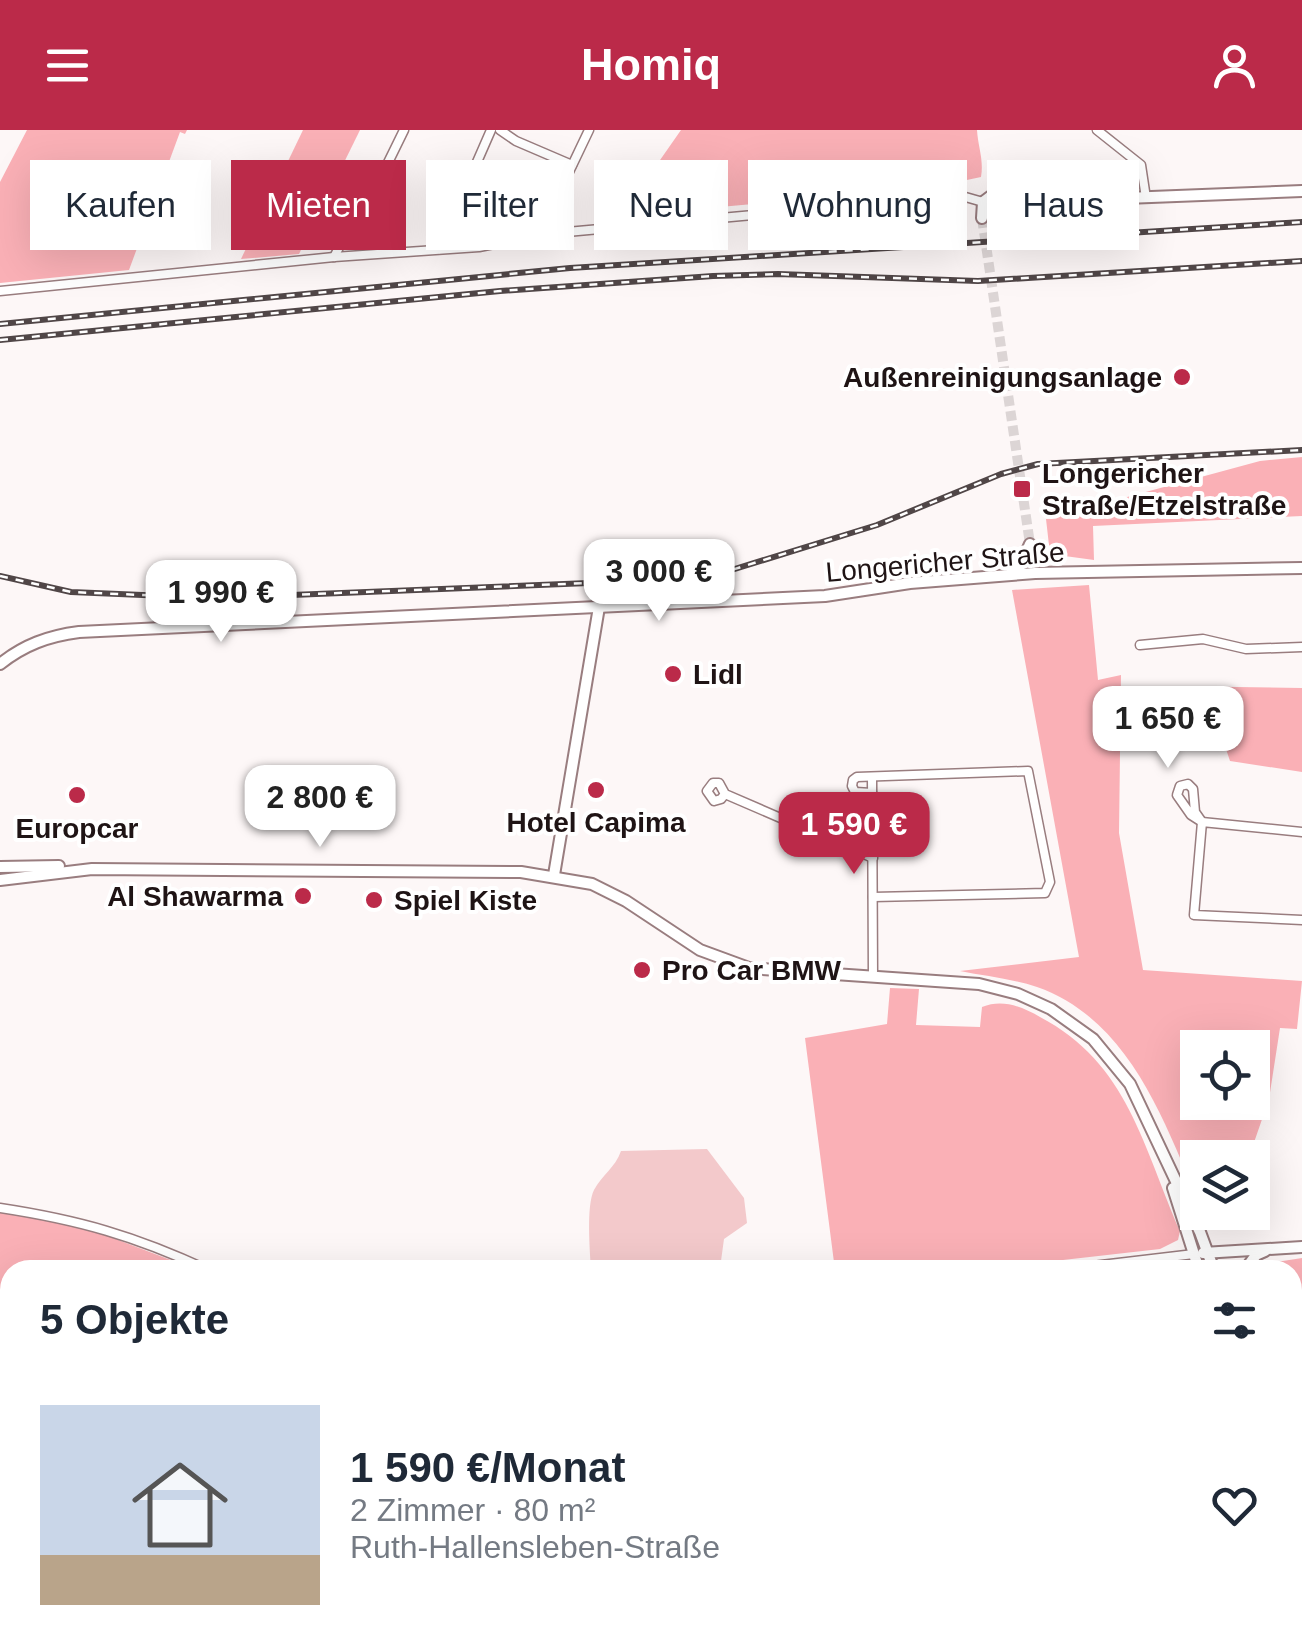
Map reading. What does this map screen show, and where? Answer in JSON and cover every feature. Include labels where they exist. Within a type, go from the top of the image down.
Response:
[{"type":"street","points":[[334,256],[374,180],[382,178],[404,130]]},
{"type":"street","points":[[478,160],[491,130]]},
{"type":"street","points":[[500,130],[560,160]]},
{"type":"street","points":[[574,161],[588,130]]},
{"type":"street","points":[[1096,130],[1140,166],[1146,198]]},
{"type":"street","points":[[982,218],[982,202],[990,195],[1004,192],[1048,199],[1302,191]]},
{"type":"street","points":[[574,231],[962,196],[982,202]]},
{"type":"street","points":[[0,291],[426,250]]},
{"type":"street","points":[[1009,575],[1020,566],[1030,544],[1035,573]]},
{"type":"street","name":"Longericher Straße","points":[[0,664],[42,639],[79,632],[824,596],[910,583],[1035,573],[1302,568]]},
{"type":"street","points":[[554,875],[599,608]]},
{"type":"street","points":[[1140,645],[1203,639],[1246,649],[1302,646]]},
{"type":"street","points":[[872,793],[858,793],[852,786],[857,776],[1028,771],[1050,882],[1045,893],[873,898]]},
{"type":"street","points":[[872,777],[873,976]]},
{"type":"street","points":[[1302,832],[1202,822],[1190,815],[1177,792],[1180,786],[1188,784],[1194,788],[1195,812],[1202,822],[1194,915],[1302,920]]},
{"type":"street","points":[[725,794],[872,858]]},
{"type":"street","points":[[1,867],[554,875],[609,891],[700,950],[735,964],[768,971],[979,984],[1018,994],[1080,1028],[1114,1062],[1139,1098],[1210,1260]]},
{"type":"street","points":[[0,880],[84,869]]},
{"type":"street","points":[[1159,1144],[1196,1260]]},
{"type":"street","points":[[0,1208],[95,1225],[132,1236],[186,1260]]},
{"type":"street","points":[[1143,1260],[1302,1247]]},
{"type":"street","points":[[1253,1260],[1271,1248]]},
{"type":"shaded area","points":[[27,130],[187,130],[185,134],[180,132],[170,160],[30,160],[30,250],[136,250],[129,270],[0,283],[0,182]]},
{"type":"shaded area","points":[[303,130],[360,130],[345,160],[289,160]]},
{"type":"shaded area","points":[[681,130],[977,130],[981,177],[967,180],[967,160],[748,160],[748,204],[728,206],[728,160],[660,160]]},
{"type":"shaded area","points":[[245,250],[301,250],[299,254],[241,259]]},
{"type":"shaded area","points":[[1302,457],[1302,516],[1093,526],[1094,560],[1050,554],[1046,519],[1260,461]]},
{"type":"shaded area","points":[[1089,585],[1098,680],[1121,675],[1119,833],[1143,970],[1302,981],[1297,1029],[1280,1028],[1270,1093],[1270,1030],[1180,1030],[1180,1120],[1262,1120],[1255,1140],[1180,1140],[1180,1159],[1138,1075],[1096,1022],[1069,1002],[1037,987],[960,971],[1079,957],[1012,590]]},
{"type":"shaded area","points":[[1163,686],[1302,688],[1302,772],[1230,761],[1220,744],[1162,736]]},
{"type":"shaded area","points":[[890,988],[919,989],[916,1025],[980,1027],[982,1007],[1004,1004],[1033,1013],[1070,1036],[1094,1058],[1129,1110],[1180,1231],[1178,1240],[1160,1249],[1063,1260],[834,1260],[805,1038],[887,1024]]},
{"type":"shaded area","points":[[707,1149],[744,1198],[747,1223],[724,1239],[721,1260],[591,1260],[592,1197],[621,1151]]},
{"type":"shaded area","points":[[0,1212],[92,1230],[171,1260],[0,1260]]},
{"type":"tunnel","points":[[982,218],[1030,544]]},
{"type":"railway","points":[[0,324],[570,268],[1302,222]]},
{"type":"railway","points":[[0,340],[500,291],[713,276],[778,274],[978,281],[1302,261]]},
{"type":"railway","points":[[0,576],[71,592],[214,598],[688,579],[725,572],[877,525],[1001,474],[1038,464],[1302,450]]},
{"type":"place","name":"Außenreinigungsanlage","points":[[1182,377]]},
{"type":"place","name":"Longericher Straße/Etzelstraße","points":[[1022,489]]},
{"type":"place","name":"Lidl","points":[[673,674]]},
{"type":"place","name":"Hotel Capima","points":[[596,790]]},
{"type":"place","name":"Europcar","points":[[77,795]]},
{"type":"place","name":"Al Shawarma","points":[[303,896]]},
{"type":"place","name":"Spiel Kiste","points":[[374,900]]},
{"type":"place","name":"Pro Car BMW","points":[[642,970]]}]
